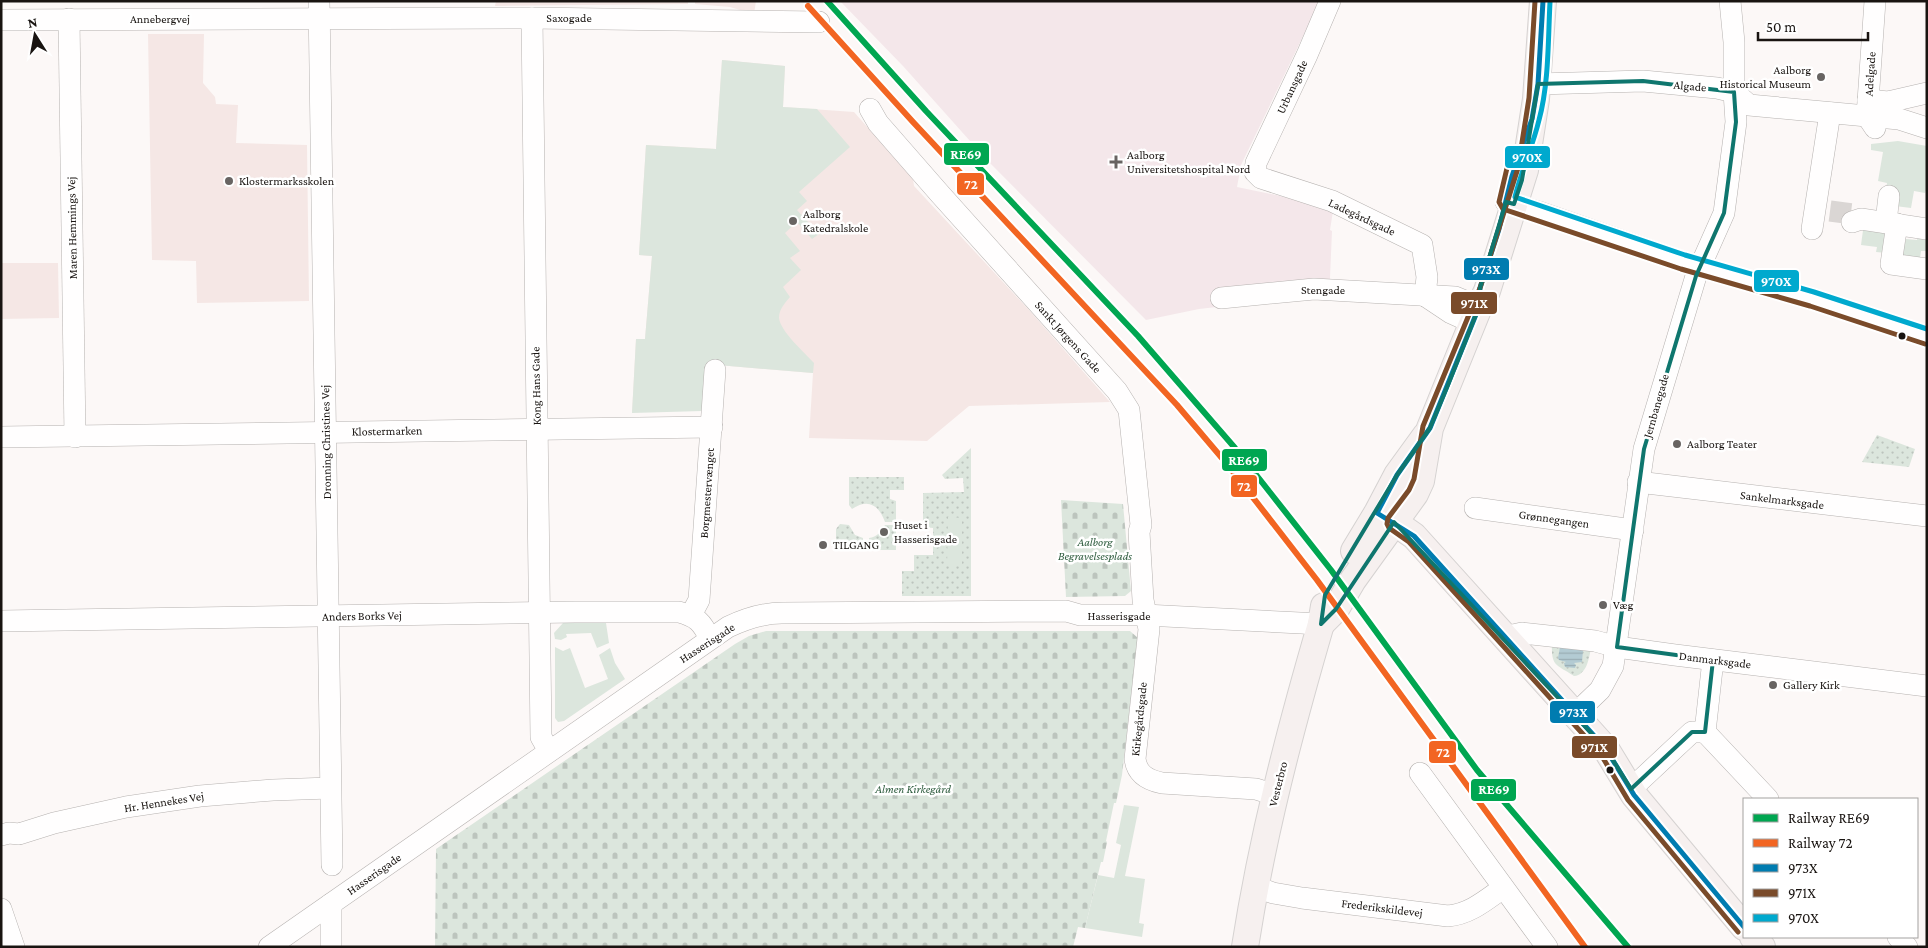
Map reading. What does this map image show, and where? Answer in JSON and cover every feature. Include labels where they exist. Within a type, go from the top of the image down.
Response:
[{"type":"main road","name":"Vesterbro","points":[[1245,947],[1254,886],[1275,795],[1324,617],[1336,608],[1348,575],[1386,517],[1415,494],[1421,481],[1430,428],[1487,291],[1510,203],[1512,176],[1532,119],[1538,84],[1542,1]]},
{"type":"main road","points":[[1386,517],[1414,536],[1606,749],[1632,792],[1743,926]]},
{"type":"main road","points":[[1632,792],[1642,820],[1649,832],[1745,947]]},
{"type":"street","name":"Urbansgade","points":[[1255,172],[1256,164],[1330,1]]},
{"type":"street","name":"Jernbanegade","points":[[1574,715],[1605,683],[1612,668],[1617,648],[1638,482],[1644,449],[1684,312],[1700,266],[1724,213],[1736,122],[1734,42],[1730,1]]},
{"type":"street","name":"Adelgade","points":[[1868,108],[1875,1]]},
{"type":"street","name":"Saxogade","points":[[319,10],[532,18],[819,22]]},
{"type":"street","name":"Annebergvej","points":[[1,20],[319,10]]},
{"type":"street","name":"Dronning Christines Vej","points":[[319,10],[332,865]]},
{"type":"street","name":"Kong Hans Gade","points":[[532,18],[541,737],[549,751]]},
{"type":"street","name":"Maren Hemmings Vej","points":[[69,19],[75,437]]},
{"type":"street","name":"Algade","points":[[1538,84],[1643,81],[1717,88],[1734,92],[1749,105],[1830,113],[1868,108],[1927,93]]},
{"type":"street","name":"Algade","points":[[1868,108],[1927,128]]},
{"type":"street","points":[[1868,108],[1873,127],[1927,140]]},
{"type":"street","name":"Sankt Jørgens Gade","points":[[870,109],[878,123],[1116,391],[1129,410],[1141,525],[1139,532],[1145,615]]},
{"type":"street","points":[[1819,216],[1830,113]]},
{"type":"street","name":"Ladegårdsgade","points":[[1255,172],[1260,178],[1332,201],[1422,245],[1428,277],[1425,296]]},
{"type":"street","points":[[1889,196],[1891,264],[1927,269]]},
{"type":"street","points":[[1510,203],[1683,262],[1800,296],[1927,337]]},
{"type":"street","points":[[1856,216],[1927,229]]},
{"type":"street","name":"Stengade","points":[[1221,298],[1314,289],[1425,296],[1455,298],[1476,315]]},
{"type":"street","name":"Borgmestervænget","points":[[691,615],[699,600],[715,370]]},
{"type":"street","name":"Klostermarken","points":[[1,437],[712,427]]},
{"type":"street","name":"Sankelmarksgade","points":[[1638,482],[1927,516]]},
{"type":"street","name":"Grønnegangen","points":[[1474,508],[1633,530]]},
{"type":"street","name":"Anders Borks Vej","points":[[1,621],[630,611],[679,612],[691,615]]},
{"type":"street","name":"Hasserisgade","points":[[269,947],[549,751],[742,620],[769,613],[1066,612],[1080,615],[1324,617]]},
{"type":"street","points":[[691,615],[700,621],[710,640]]},
{"type":"street","name":"Kirkegårdsgade","points":[[1145,615],[1149,629],[1134,759],[1140,774],[1150,780],[1162,783],[1256,789],[1275,795]]},
{"type":"street","name":"Danmarksgade","points":[[1504,637],[1522,633],[1595,641],[1617,648],[1927,686]]},
{"type":"street","points":[[1705,732],[1713,660]]},
{"type":"street","points":[[1632,792],[1692,732],[1705,732],[1767,798]]},
{"type":"street","points":[[1420,773],[1547,947]]},
{"type":"street","name":"Hr. Hennekes Vej","points":[[10,835],[90,814],[200,796],[264,790],[330,788]]},
{"type":"street","name":"Frederikskildevej","points":[[1254,886],[1275,894],[1448,916],[1468,912],[1503,888]]},
{"type":"street","points":[[331,904],[331,947]]},
{"type":"street","points":[[1,910],[14,947]]},
{"type":"highlighted area","points":[[1643,81],[1734,92],[1736,122],[1724,213],[1696,276],[1644,449],[1617,647],[1713,660],[1705,732],[1692,732],[1631,789],[1606,749],[1394,522],[1336,609],[1321,624],[1325,595],[1397,475],[1430,428],[1448,385],[1479,307],[1480,288],[1506,202],[1514,204],[1522,180],[1538,84]]},
{"type":"shaded area","points":[[496,1],[688,1],[688,4],[495,6]]},
{"type":"shaded area","points":[[695,1],[756,1],[754,14],[730,7],[695,4]]},
{"type":"shaded area","name":"Aalborg Universitetshospital Nord","points":[[840,1],[1320,1],[1241,165],[1237,187],[1290,198],[1333,211],[1330,230],[1332,231],[1330,278],[1332,294],[1199,309],[1146,320],[987,160],[903,66]]},
{"type":"shaded area","name":"Klostermarksskolen","points":[[148,34],[204,34],[203,83],[215,97],[216,104],[238,105],[236,143],[307,145],[309,301],[197,303],[196,261],[152,260]]},
{"type":"shaded area","name":"Aalborg Katedralskole","points":[[722,60],[785,66],[783,107],[854,112],[913,179],[914,186],[1029,310],[1110,402],[969,406],[927,441],[809,438],[813,373],[706,364],[632,413],[636,339],[645,339],[652,256],[639,255],[646,145],[716,149]]},
{"type":"shaded area","points":[[1,263],[58,263],[59,318],[1,319]]},
{"type":"green space","points":[[722,60],[785,66],[783,107],[817,109],[850,147],[799,192],[807,201],[797,210],[819,234],[812,239],[797,222],[785,233],[800,251],[790,258],[801,270],[783,287],[790,297],[781,309],[779,315],[780,323],[799,348],[814,363],[813,373],[706,364],[702,411],[632,413],[636,339],[645,339],[652,256],[639,255],[646,145],[716,149]]},
{"type":"green space","points":[[1898,141],[1927,146],[1927,188],[1925,193],[1914,191],[1911,208],[1895,206],[1885,196],[1887,183],[1878,181],[1883,152],[1871,150],[1871,144]]},
{"type":"green space","points":[[1864,223],[1885,231],[1887,253],[1876,252],[1877,247],[1861,245]]},
{"type":"green space","points":[[1918,236],[1927,237],[1927,251],[1921,251],[1920,258],[1898,260],[1900,242],[1905,243],[1906,239],[1917,240]]},
{"type":"green space","points":[[1877,435],[1915,449],[1909,467],[1862,462]]},
{"type":"green space","points":[[971,448],[971,596],[902,596],[902,571],[914,571],[914,555],[933,555],[933,528],[923,527],[923,493],[964,492],[963,478],[945,479],[942,475]]},
{"type":"green space","points":[[849,477],[904,477],[904,490],[890,490],[890,499],[896,501],[896,522],[885,522],[880,511],[872,505],[863,504],[852,509],[849,505]]},
{"type":"green space","name":"Aalborg Begravelsesplads","points":[[1061,500],[1123,504],[1131,591],[1125,596],[1066,597]]},
{"type":"green space","points":[[948,517],[962,518],[962,566],[947,566]]},
{"type":"green space","points":[[840,524],[849,525],[855,535],[863,538],[863,551],[836,551],[836,529]]},
{"type":"green space","points":[[885,525],[896,525],[896,550],[870,550],[869,538],[878,534]]},
{"type":"green space","points":[[563,623],[606,623],[609,643],[597,648],[591,633],[566,634],[567,637],[561,640],[555,639],[554,633]]},
{"type":"green space","name":"Almen Kirkegård","points":[[766,631],[1130,631],[1138,638],[1122,775],[1116,803],[1114,803],[1103,862],[1101,862],[1085,928],[1078,927],[1073,947],[435,947],[436,849],[735,644],[749,636]]},
{"type":"green space","points":[[1552,643],[1591,648],[1587,665],[1582,673],[1574,676],[1556,664],[1552,657]]},
{"type":"green space","points":[[555,647],[563,651],[570,648],[585,688],[608,679],[599,655],[610,648],[615,663],[625,679],[564,721],[558,722],[555,718]]},
{"type":"green space","points":[[1124,805],[1139,807],[1125,876],[1145,879],[1139,923],[1144,924],[1142,937],[1085,928],[1098,875],[1114,878],[1121,845],[1116,843]]},
{"type":"water","points":[[1560,647],[1583,650],[1582,662],[1574,663],[1576,665],[1575,668],[1565,667],[1564,663],[1566,662],[1558,658]]},
{"type":"tunnel","points":[[1830,211],[1853,214]]},
{"type":"rail line","name":"RE69","points":[[827,1],[926,111],[1138,336],[1235,448],[1331,570],[1477,770],[1628,947]]},
{"type":"rail line","name":"72","points":[[808,6],[913,122],[1177,405],[1227,464],[1317,580],[1585,947]]},
{"type":"transit line","name":"971X","points":[[1535,1],[1529,98],[1518,168],[1480,288],[1423,426],[1414,479],[1409,490],[1388,518],[1387,524],[1389,528],[1409,542],[1600,753],[1628,800],[1738,932]]},
{"type":"transit line","name":"973X","points":[[1543,1],[1538,84],[1532,119],[1512,176],[1499,229],[1480,288],[1479,307],[1430,428],[1397,475],[1377,513],[1414,536],[1606,749],[1634,795],[1743,926]]},
{"type":"transit line","name":"970X","points":[[1550,2],[1545,91],[1536,130],[1515,197],[1685,255],[1814,292],[1927,329]]},
{"type":"transit line","name":"971X","points":[[1507,168],[1499,202],[1503,209],[1681,269],[1810,306],[1925,344]]},
{"type":"place","name":"Aalborg Historical Museum","points":[[1821,77]]},
{"type":"place","name":"Aalborg Universitetshospital Nord","points":[[1116,162]]},
{"type":"place","name":"Klostermarksskolen","points":[[229,181]]},
{"type":"place","name":"Aalborg Katedralskole","points":[[793,221]]},
{"type":"place","name":"Aalborg Teater","points":[[1677,444]]},
{"type":"place","name":"Huset i Hasserisgade","points":[[884,532]]},
{"type":"place","name":"TILGANG","points":[[823,545]]},
{"type":"place","name":"Væg","points":[[1603,605]]},
{"type":"place","name":"Gallery Kirk","points":[[1773,685]]}]
